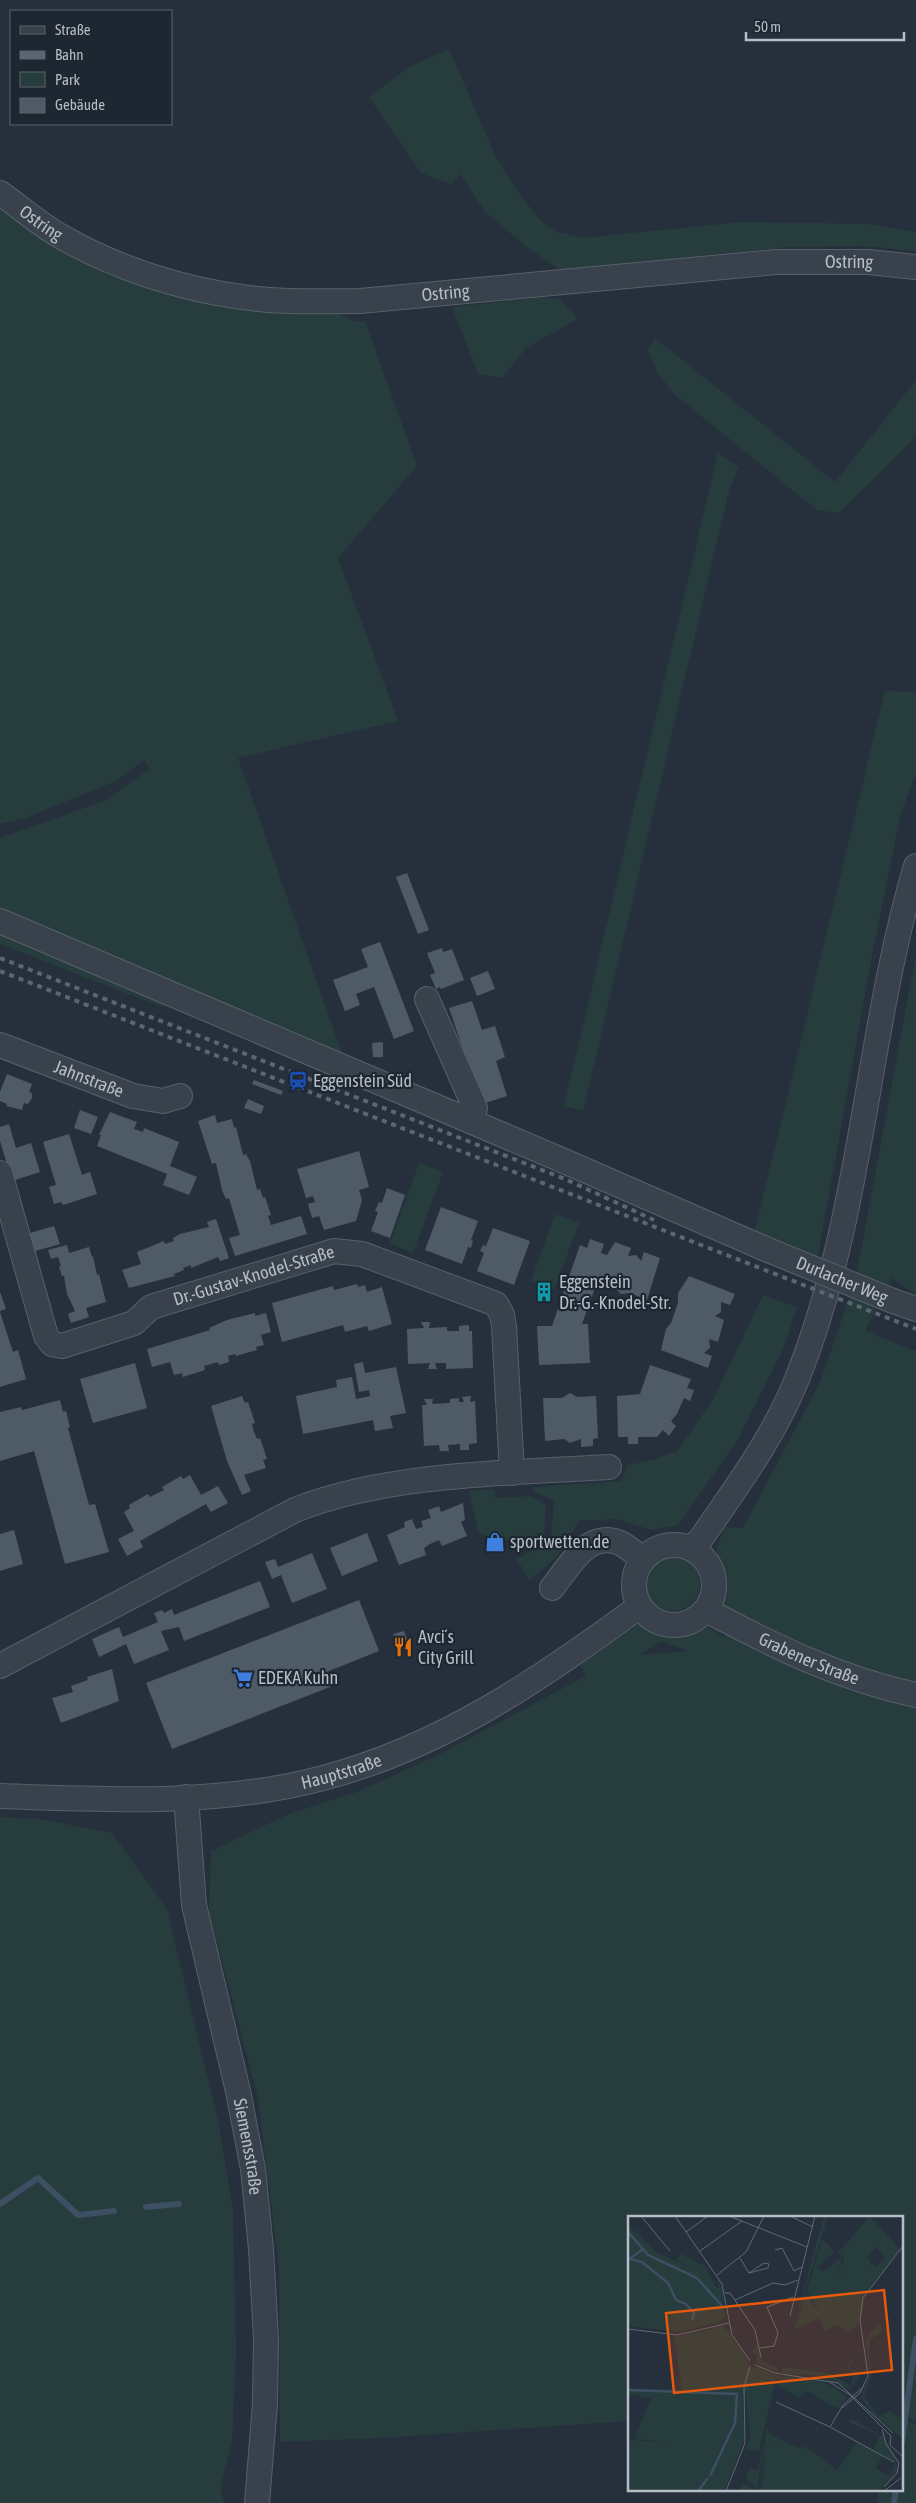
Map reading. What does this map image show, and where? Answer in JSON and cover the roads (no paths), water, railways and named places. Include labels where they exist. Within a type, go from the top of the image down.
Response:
[{"type":"street","name":"Ostring","points":[[0,193],[62,237],[120,264],[177,284],[242,298],[310,302],[360,301],[776,262],[869,262],[916,267]]},
{"type":"street","points":[[691,1548],[700,1540],[772,1432],[796,1381],[814,1335],[826,1296],[850,1192],[890,977],[916,866]]},
{"type":"street","name":"Durlacher Weg","points":[[0,921],[768,1250],[916,1309]]},
{"type":"street","points":[[428,999],[475,1108],[470,1121]]},
{"type":"street","name":"Jahnstraße","points":[[0,1045],[133,1096],[163,1101],[180,1096]]},
{"type":"street","name":"Dr.-Gustav-Knodel-Straße","points":[[0,1173],[46,1336],[52,1344],[62,1346],[134,1323],[151,1307],[334,1251],[362,1254],[496,1304],[502,1315],[504,1326],[512,1473]]},
{"type":"street","points":[[0,1666],[287,1514],[313,1503],[378,1487],[512,1473],[609,1467]]},
{"type":"street","points":[[552,1588],[579,1553],[593,1542],[604,1539],[620,1543],[643,1559]]},
{"type":"street","points":[[678,1544],[691,1548],[703,1556],[711,1568],[715,1582],[713,1597],[706,1610],[694,1620],[680,1625],[664,1624],[650,1618],[640,1606],[634,1594],[633,1582],[636,1570],[643,1559],[653,1550],[665,1545],[678,1544]]},
{"type":"street","name":"Hauptstraße","points":[[0,1796],[91,1799],[186,1797],[252,1792],[322,1779],[375,1762],[444,1733],[559,1666],[640,1606]]},
{"type":"street","name":"Grabener Straße","points":[[706,1610],[782,1651],[814,1664],[857,1679],[916,1695]]},
{"type":"street","name":"Siemensstraße","points":[[186,1797],[194,1906],[238,2091],[253,2169],[261,2249],[266,2339],[264,2403],[257,2503]]},
{"type":"waterway","points":[[0,2204],[38,2178],[78,2215],[114,2211]]},
{"type":"waterway","points":[[146,2207],[179,2204]]},
{"type":"waterway","points":[[904,2426],[916,2338]]},
{"type":"waterway","points":[[894,2503],[896,2490]]},
{"type":"railway","points":[[0,958],[565,1179],[654,1220]]},
{"type":"railway","points":[[0,971],[916,1329]]},
{"type":"place","name":"Eggenstein Süd","points":[[298,1081]]},
{"type":"place","name":"Eggenstein Dr.-G.-Knodel-Str.","points":[[544,1292]]},
{"type":"place","name":"sportwetten.de","points":[[495,1542]]},
{"type":"place","name":"Avci´s City Grill","points":[[403,1647]]},
{"type":"place","name":"EDEKA Kuhn","points":[[243,1678]]}]
